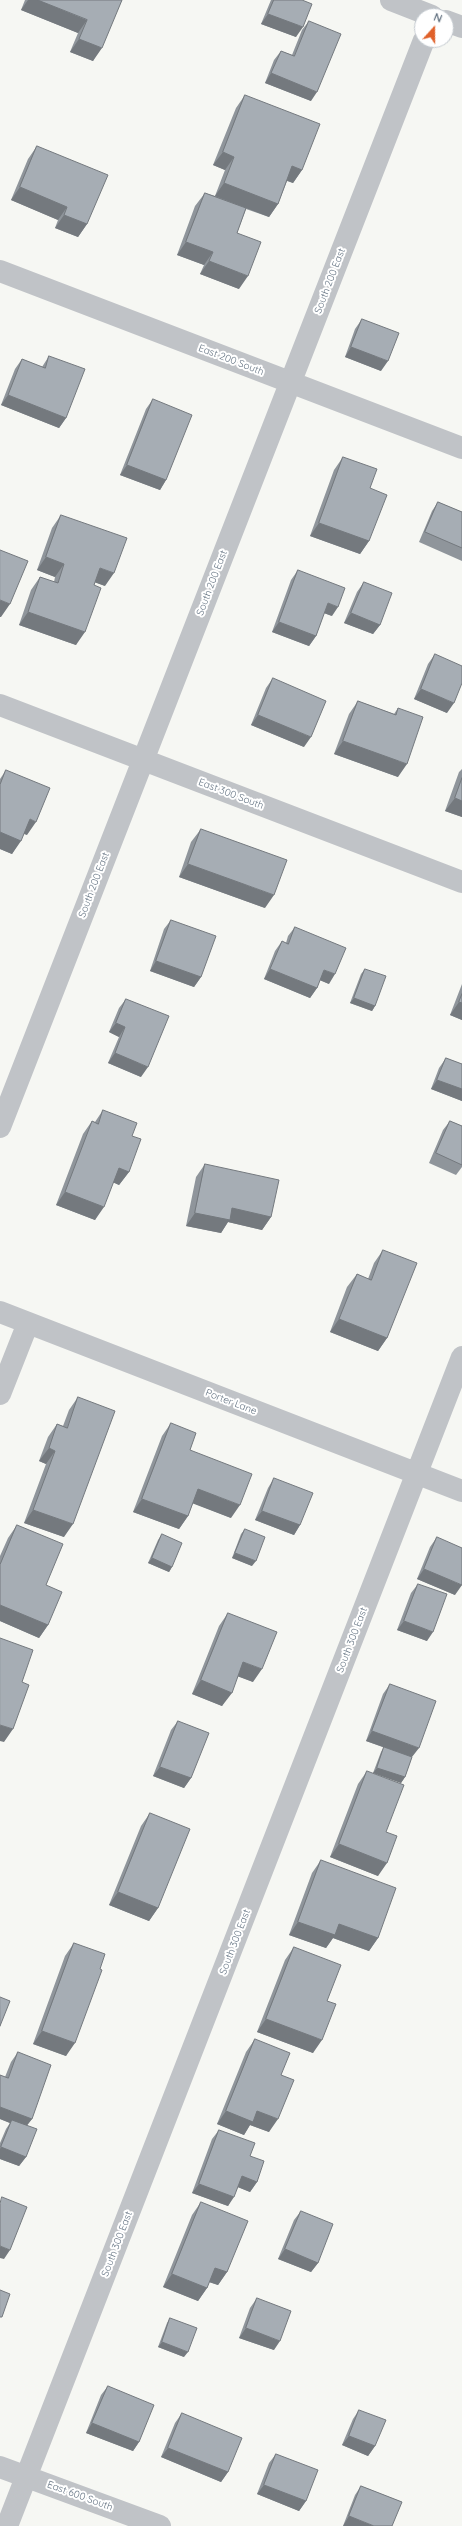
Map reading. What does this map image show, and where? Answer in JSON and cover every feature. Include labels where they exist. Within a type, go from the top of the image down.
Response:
[{"type":"street","points":[[391,0],[414,9]]},
{"type":"street","name":"South 200 East","points":[[0,1127],[421,48]]},
{"type":"street","name":"East 200 South","points":[[0,271],[462,448]]},
{"type":"street","name":"East 300 South","points":[[0,705],[462,882]]},
{"type":"street","name":"Porter Lane","points":[[0,1312],[462,1491]]},
{"type":"street","points":[[0,1394],[28,1323]]},
{"type":"street","name":"South 300 East","points":[[7,2526],[462,1357]]},
{"type":"street","name":"East 600 South","points":[[0,2467],[160,2526]]},
{"type":"building","points":[[38,0],[122,0],[102,48],[79,39],[87,20]]},
{"type":"building","points":[[274,0],[302,0],[312,4],[303,27],[268,14]]},
{"type":"building","points":[[309,21],[341,34],[317,92],[271,73],[281,51],[294,56]]},
{"type":"building","points":[[245,95],[320,124],[302,170],[292,166],[278,204],[224,183],[234,157],[223,152]]},
{"type":"building","points":[[37,146],[108,175],[87,224],[64,215],[67,207],[20,187]]},
{"type":"building","points":[[205,193],[246,208],[237,233],[261,242],[248,276],[209,261],[213,252],[186,242]]},
{"type":"building","points":[[362,319],[399,333],[388,361],[351,347]]},
{"type":"building","points":[[49,356],[85,369],[66,418],[8,395],[22,359],[45,368]]},
{"type":"building","points":[[153,399],[192,415],[166,480],[127,465]]},
{"type":"building","points":[[343,457],[377,469],[370,488],[387,495],[369,541],[319,523]]},
{"type":"building","points":[[438,502],[462,512],[462,548],[425,532]]},
{"type":"building","points":[[61,515],[127,538],[114,573],[100,568],[94,585],[101,588],[85,632],[28,612],[40,577],[58,583],[64,564],[46,557]]},
{"type":"building","points":[[0,550],[28,561],[10,604],[0,600]]},
{"type":"building","points":[[298,570],[345,588],[338,607],[328,603],[316,636],[279,622]]},
{"type":"building","points":[[364,582],[392,593],[380,625],[351,613]]},
{"type":"building","points":[[435,654],[462,666],[462,683],[454,703],[421,689]]},
{"type":"building","points":[[273,678],[326,701],[311,737],[258,715]]},
{"type":"building","points":[[358,701],[396,715],[398,708],[423,717],[407,764],[343,741]]},
{"type":"building","points":[[6,770],[50,788],[36,822],[30,819],[21,841],[0,832],[0,785]]},
{"type":"building","points":[[462,778],[462,801],[455,798]]},
{"type":"building","points":[[201,829],[287,860],[274,895],[188,864]]},
{"type":"building","points":[[171,920],[216,936],[201,977],[156,961]]},
{"type":"building","points":[[295,927],[346,948],[335,974],[324,970],[317,988],[270,969],[282,941],[288,944]]},
{"type":"building","points":[[365,969],[386,976],[375,1006],[354,998]]},
{"type":"building","points":[[462,994],[462,1003],[459,1002]]},
{"type":"building","points":[[126,999],[169,1016],[148,1067],[115,1053],[125,1027],[116,1023]]},
{"type":"building","points":[[446,1058],[462,1064],[462,1089],[437,1080]]},
{"type":"building","points":[[103,1110],[137,1123],[132,1136],[141,1139],[129,1172],[119,1168],[104,1207],[65,1192],[92,1121],[98,1124]]},
{"type":"building","points":[[450,1121],[462,1126],[462,1165],[436,1153]]},
{"type":"building","points":[[205,1164],[279,1180],[271,1217],[232,1208],[230,1220],[195,1213]]},
{"type":"building","points":[[383,1250],[417,1263],[387,1338],[339,1319],[357,1274],[371,1280]]},
{"type":"building","points":[[78,1397],[115,1411],[73,1524],[33,1510],[55,1451],[49,1448],[57,1424],[67,1428]]},
{"type":"building","points":[[171,1423],[196,1433],[190,1450],[252,1474],[240,1505],[198,1489],[188,1516],[142,1499]]},
{"type":"building","points":[[274,1478],[313,1493],[300,1525],[262,1511]]},
{"type":"building","points":[[17,1525],[63,1544],[46,1585],[62,1592],[48,1625],[0,1605],[0,1565]]},
{"type":"building","points":[[245,1529],[265,1537],[256,1561],[235,1553]]},
{"type":"building","points":[[162,1534],[182,1543],[172,1567],[152,1558]]},
{"type":"building","points":[[437,1537],[462,1548],[462,1585],[424,1569]]},
{"type":"building","points":[[418,1584],[447,1594],[433,1632],[404,1621]]},
{"type":"building","points":[[228,1613],[277,1632],[262,1669],[243,1662],[232,1693],[201,1680]]},
{"type":"building","points":[[0,1638],[33,1650],[22,1682],[29,1685],[13,1729],[0,1725]]},
{"type":"building","points":[[390,1684],[436,1701],[419,1748],[372,1731]]},
{"type":"building","points":[[178,1721],[209,1733],[191,1778],[160,1767]]},
{"type":"building","points":[[384,1747],[412,1757],[405,1777],[377,1768]]},
{"type":"building","points":[[367,1771],[404,1785],[386,1832],[397,1836],[387,1863],[339,1844]]},
{"type":"building","points":[[150,1813],[190,1829],[158,1908],[118,1892]]},
{"type":"building","points":[[321,1860],[396,1888],[378,1938],[339,1924],[335,1935],[298,1922]]},
{"type":"building","points":[[74,1943],[105,1954],[100,1969],[102,1970],[75,2043],[42,2031]]},
{"type":"building","points":[[294,1947],[341,1965],[327,2001],[336,2004],[322,2040],[266,2019]]},
{"type":"building","points":[[0,1997],[10,2001],[0,2026]]},
{"type":"building","points":[[255,2039],[290,2053],[281,2075],[294,2080],[278,2119],[257,2111],[253,2122],[226,2111]]},
{"type":"building","points":[[18,2052],[51,2065],[32,2119],[0,2107],[0,2075],[8,2078]]},
{"type":"building","points":[[12,2120],[37,2129],[26,2157],[1,2147]]},
{"type":"building","points":[[219,2130],[255,2143],[250,2156],[264,2161],[257,2182],[242,2176],[234,2197],[199,2184]]},
{"type":"building","points":[[2,2197],[27,2207],[10,2250],[0,2246],[0,2204]]},
{"type":"building","points":[[201,2202],[248,2221],[227,2272],[215,2268],[207,2288],[172,2274]]},
{"type":"building","points":[[301,2211],[333,2224],[318,2263],[285,2249]]},
{"type":"building","points":[[0,2290],[10,2294],[2,2317],[0,2317]]},
{"type":"building","points":[[257,2298],[291,2311],[280,2341],[246,2328]]},
{"type":"building","points":[[170,2318],[197,2328],[188,2352],[162,2342]]},
{"type":"building","points":[[108,2386],[154,2405],[139,2442],[92,2423]]},
{"type":"building","points":[[359,2410],[386,2420],[375,2446],[349,2436]]},
{"type":"building","points":[[182,2413],[242,2438],[228,2472],[168,2448]]},
{"type":"building","points":[[276,2454],[318,2470],[306,2501],[264,2485]]},
{"type":"building","points":[[361,2486],[402,2502],[392,2526],[374,2526],[349,2516]]}]
